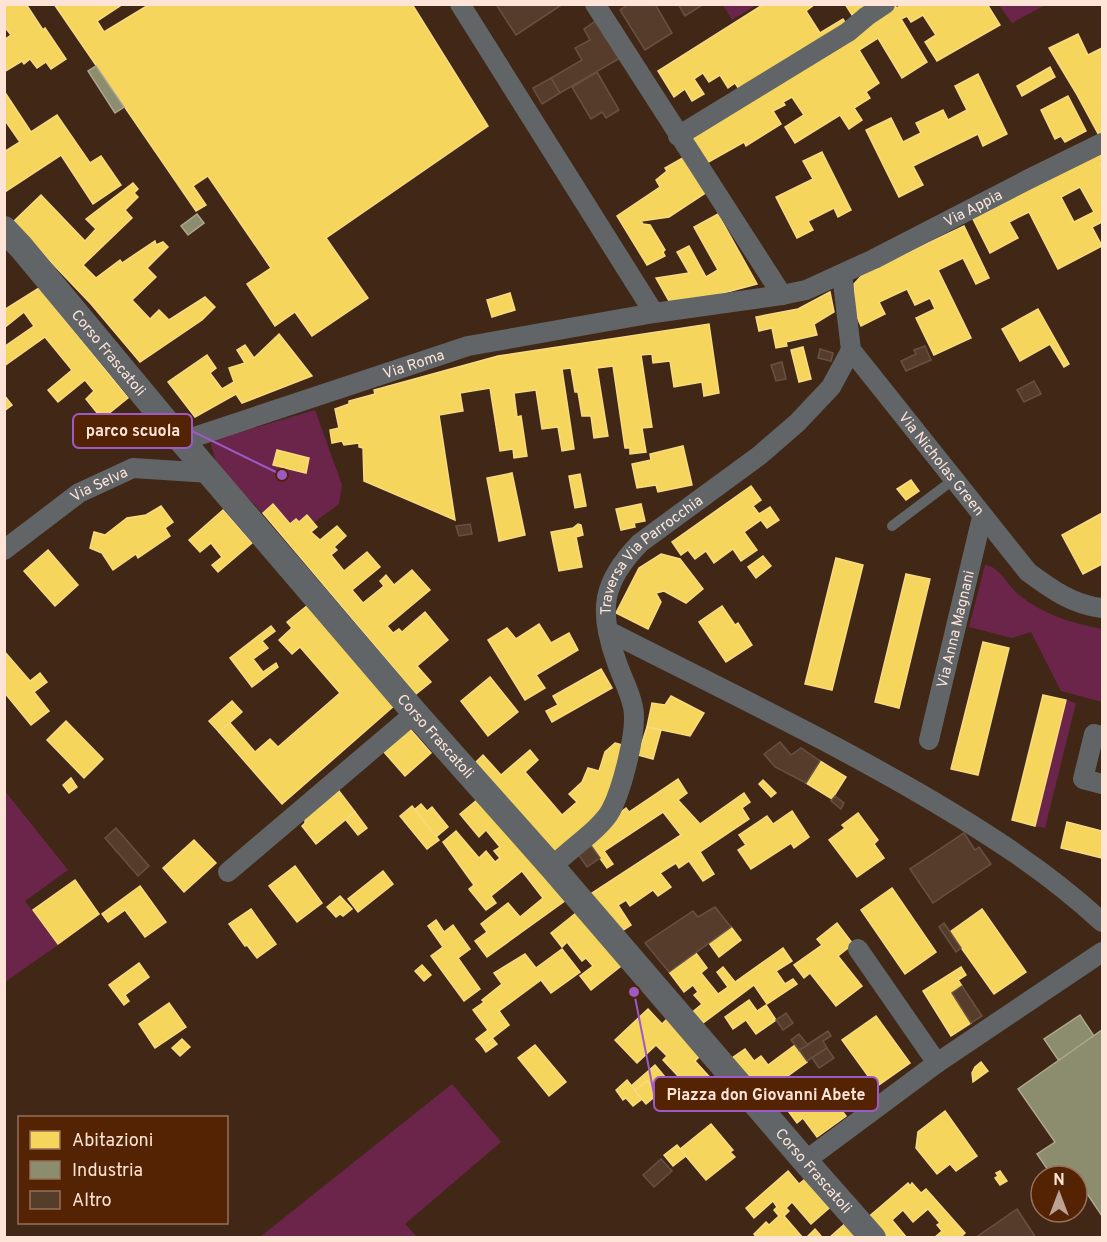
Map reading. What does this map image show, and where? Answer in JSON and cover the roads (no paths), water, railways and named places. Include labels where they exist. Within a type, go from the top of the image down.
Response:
[{"type":"street","points":[[460,4],[654,313]]},
{"type":"street","points":[[595,4],[782,295]]},
{"type":"street","points":[[678,136],[848,32],[885,4]]},
{"type":"street","name":"Via Appia","points":[[842,274],[1102,143]]},
{"type":"street","name":"Corso Frascatoli","points":[[4,229],[415,713],[552,867],[873,1238]]},
{"type":"street","points":[[842,274],[851,350]]},
{"type":"street","name":"Via Roma","points":[[182,441],[468,346],[654,313],[782,295],[806,290],[842,274]]},
{"type":"street","name":"Via Nicholas Green","points":[[851,350],[1028,572],[1056,593],[1088,607],[1102,608]]},
{"type":"street","name":"Traversa Via Parrocchia","points":[[552,867],[603,821],[610,811],[621,781],[633,733],[632,703],[608,631],[605,609],[607,593],[613,579],[629,554],[640,543],[760,455],[797,423],[831,387],[851,350]]},
{"type":"street","name":"Via Selva","points":[[4,550],[79,493],[133,468],[212,476]]},
{"type":"street","name":"Via Anna Magnani","points":[[929,740],[982,517]]},
{"type":"street","points":[[608,631],[827,742],[943,807],[1047,875],[1102,922]]},
{"type":"street","points":[[228,872],[415,713]]},
{"type":"street","points":[[1102,736],[1094,734],[1083,779],[1102,784]]},
{"type":"street","points":[[858,949],[937,1063]]},
{"type":"street","points":[[805,1161],[937,1063],[1102,952]]},
{"type":"lane","points":[[892,526],[954,480]]},
{"type":"place","name":"parco scuola","points":[[282,475]]},
{"type":"place","name":"Piazza don Giovanni Abete","points":[[634,992]]}]
